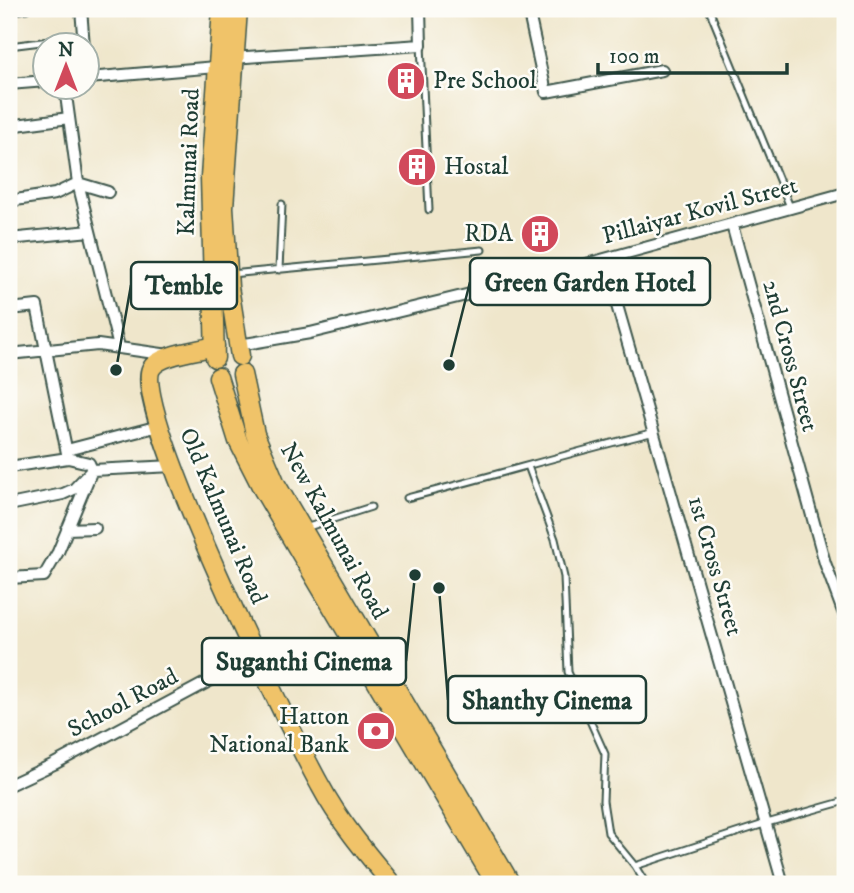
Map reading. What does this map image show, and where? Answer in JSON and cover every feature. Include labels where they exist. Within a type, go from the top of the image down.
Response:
[{"type":"main road","name":"Kalmunai Road","points":[[215,361],[210,177],[222,9]]},
{"type":"main road","name":"Kalmunai Road","points":[[238,9],[224,207],[228,274],[239,351]]},
{"type":"main road","points":[[215,361],[226,351],[239,351]]},
{"type":"main road","name":"New Kalmunai Road","points":[[239,351],[244,365],[242,374],[251,421],[276,484],[511,884]]},
{"type":"main road","points":[[175,355],[215,361],[230,382],[242,374]]},
{"type":"main road","name":"Old Kalmunai Road","points":[[175,355],[156,362],[150,372],[149,383],[159,426],[182,494],[256,656],[321,788],[359,845],[392,884]]},
{"type":"main road","name":"New Kalmunai Road","points":[[215,361],[238,441],[263,490],[496,884]]},
{"type":"street","points":[[81,9],[83,32]]},
{"type":"street","points":[[233,58],[421,45],[420,9]]},
{"type":"street","points":[[528,9],[546,92],[662,70]]},
{"type":"street","points":[[102,77],[216,67]]},
{"type":"street","points":[[9,84],[32,82]]},
{"type":"street","points":[[67,102],[78,183],[119,347]]},
{"type":"street","points":[[9,126],[69,118]]},
{"type":"street","points":[[9,201],[55,194],[78,183],[108,192]]},
{"type":"street","name":"Pillaiyar Kovil Street","points":[[239,351],[604,260],[845,192]]},
{"type":"street","name":"2nd Cross Street","points":[[732,225],[825,563],[845,617]]},
{"type":"street","points":[[9,239],[90,230]]},
{"type":"street","name":"1st Cross Street","points":[[604,260],[783,884]]},
{"type":"street","points":[[19,308],[37,306],[67,454]]},
{"type":"street","points":[[9,354],[98,345],[175,355]]},
{"type":"street","points":[[9,467],[67,454],[159,426]]},
{"type":"street","points":[[9,578],[44,576],[58,552],[92,470],[89,463],[67,454]]},
{"type":"street","points":[[9,506],[63,494],[74,489],[92,470],[174,466]]},
{"type":"street","points":[[67,529],[95,528]]},
{"type":"street","name":"School Road","points":[[9,785],[54,764],[256,656]]},
{"type":"lane","points":[[9,12],[27,9]]},
{"type":"lane","points":[[709,9],[791,209]]},
{"type":"lane","points":[[9,46],[32,44]]},
{"type":"lane","points":[[421,45],[429,210]]},
{"type":"lane","points":[[279,270],[282,204]]},
{"type":"lane","points":[[228,274],[482,250]]},
{"type":"lane","points":[[407,498],[655,432]]},
{"type":"lane","points":[[528,466],[555,540],[564,577],[568,671],[605,754],[603,801],[608,833],[646,884]]},
{"type":"lane","points":[[302,529],[371,508]]},
{"type":"lane","points":[[635,866],[845,800]]},
{"type":"place","name":"Pre School","points":[[406,81]]},
{"type":"place","name":"Hostal","points":[[417,167]]},
{"type":"place","name":"RDA","points":[[540,234]]},
{"type":"place","name":"Green Garden Hotel","points":[[449,365]]},
{"type":"place","name":"Temble","points":[[116,370]]},
{"type":"place","name":"Suganthi Cinema","points":[[415,575]]},
{"type":"place","name":"Shanthy Cinema","points":[[439,588]]},
{"type":"place","name":"Hatton National Bank","points":[[376,731]]}]
